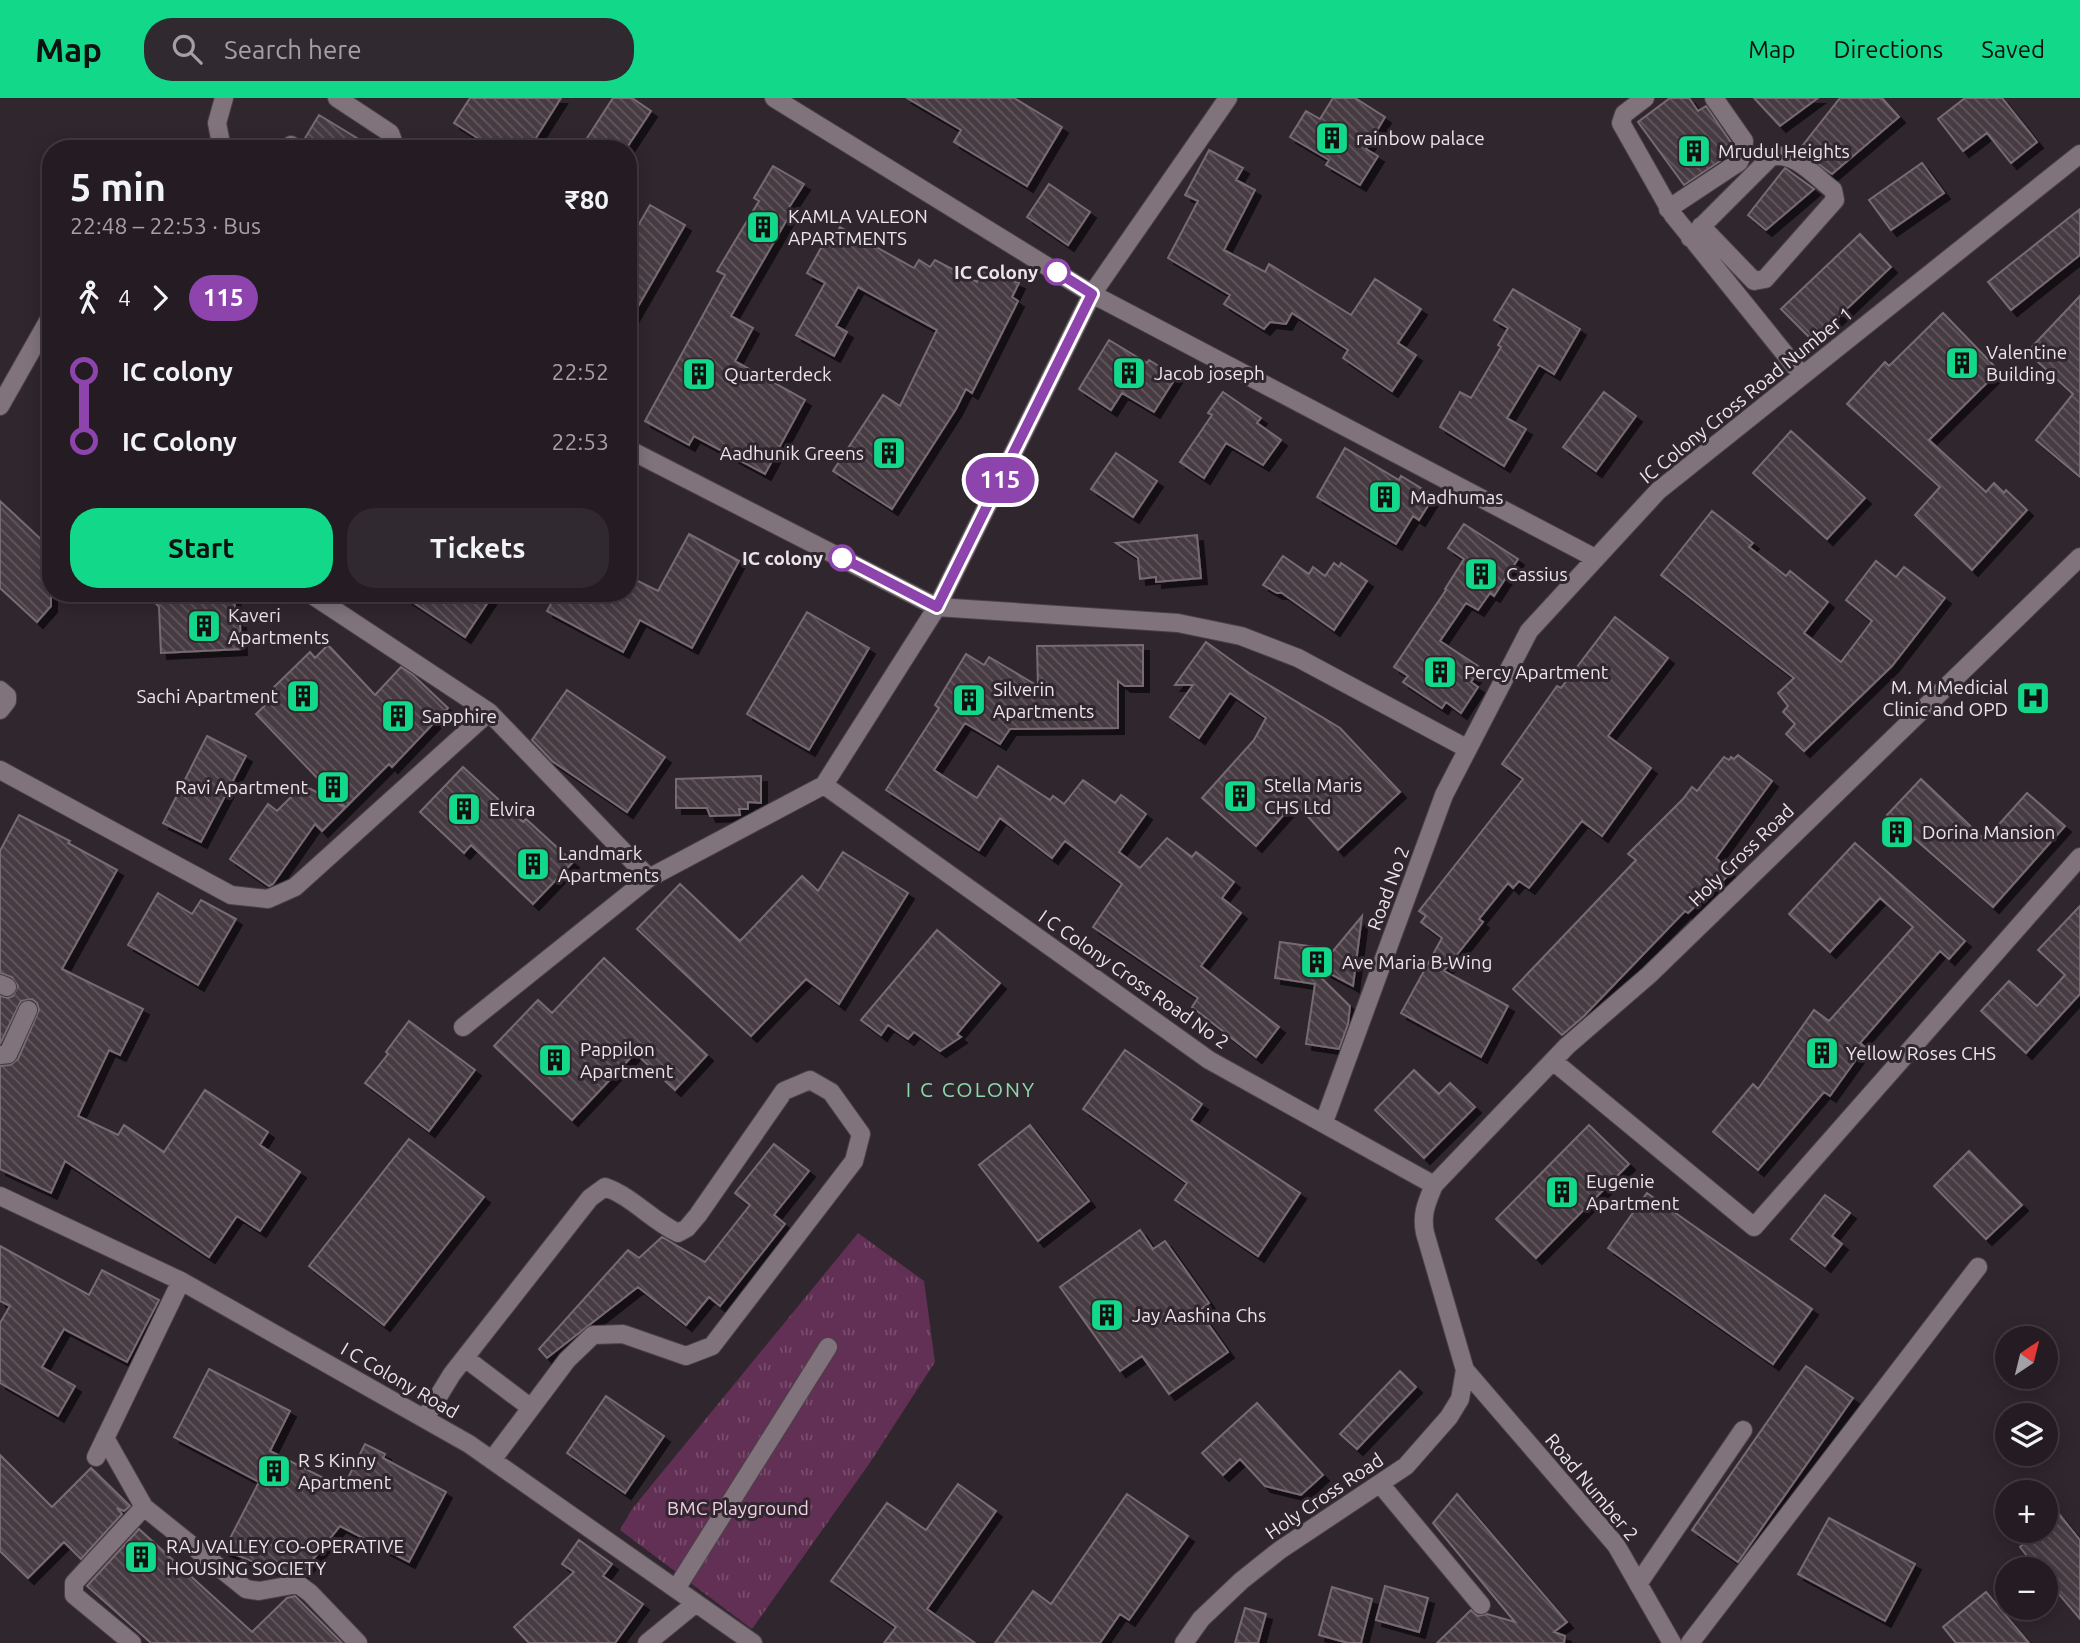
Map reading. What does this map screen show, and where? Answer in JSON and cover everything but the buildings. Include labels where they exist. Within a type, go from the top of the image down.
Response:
[{"type":"street","points":[[220,140],[217,123],[224,98]]},
{"type":"street","points":[[775,98],[1092,294],[1595,558]]},
{"type":"street","points":[[463,1027],[649,878],[824,785],[937,607],[1092,294],[1228,98]]},
{"type":"street","points":[[1646,98],[1624,114],[1621,124],[1668,209],[1754,281],[1765,279],[1835,200],[1833,190],[1790,157],[1779,154],[1771,157],[1696,232]]},
{"type":"street","points":[[1668,209],[1739,162],[1744,141],[1714,98]]},
{"type":"street","points":[[337,99],[390,133],[393,140]]},
{"type":"street","name":"IC Colony Cross Road Number 1","points":[[1468,749],[1529,631],[1658,491],[2080,154]]},
{"type":"street","points":[[1696,232],[1802,375]]},
{"type":"street","points":[[0,406],[42,332]]},
{"type":"street","points":[[637,454],[937,607],[1178,622],[1241,636],[1298,657],[1468,749]]},
{"type":"street","name":"Holy Cross Road","points":[[1434,1185],[1553,1061],[1649,975],[2080,557]]},
{"type":"street","points":[[323,602],[489,712],[649,878]]},
{"type":"street","points":[[0,690],[7,696],[7,701],[0,710]]},
{"type":"street","points":[[0,770],[231,895],[268,898],[295,887],[489,712]]},
{"type":"street","name":"Road No 2","points":[[1324,1122],[1444,795],[1468,749]]},
{"type":"street","name":"I C Colony Cross Road No 2","points":[[824,785],[1209,1060],[1434,1185]]},
{"type":"street","points":[[1553,1061],[1755,1227],[2080,857]]},
{"type":"street","points":[[0,1055],[8,1054],[28,1010]]},
{"type":"street","points":[[425,1418],[465,1358],[590,1198],[605,1187],[624,1194],[660,1224],[678,1233],[687,1228],[698,1215],[784,1091],[810,1080],[831,1092],[861,1134],[854,1161],[712,1346],[687,1356],[623,1334],[593,1335],[567,1360],[492,1460]]},
{"type":"street","points":[[1434,1185],[1424,1209],[1425,1233],[1465,1370]]},
{"type":"street","name":"I C Colony Road","points":[[0,1196],[181,1281],[425,1418],[492,1460],[753,1643]]},
{"type":"street","points":[[1690,1643],[1978,1268]]},
{"type":"street","points":[[96,1457],[181,1281]]},
{"type":"street","points":[[676,1589],[828,1348]]},
{"type":"street","points":[[465,1358],[531,1408]]},
{"type":"street","name":"Holy Cross Road","points":[[1184,1643],[1201,1619],[1241,1581],[1280,1550],[1406,1466],[1449,1417],[1460,1399],[1465,1370]]},
{"type":"street","name":"Road Number 2","points":[[1465,1370],[1616,1545],[1672,1643]]},
{"type":"street","points":[[1638,1584],[1743,1430]]},
{"type":"street","points":[[105,1438],[144,1507],[246,1589],[259,1591],[298,1584],[358,1643]]},
{"type":"street","points":[[1381,1485],[1481,1605]]},
{"type":"street","points":[[132,1643],[74,1595],[74,1583],[144,1507]]},
{"type":"street","points":[[646,1643],[696,1603]]},
{"type":"green space","name":"BMC Playground","points":[[858,1233],[924,1281],[935,1362],[869,1464],[752,1629],[620,1530],[632,1509]]},
{"type":"bus line","name":"115","points":[[842,558],[937,607],[1092,294],[1057,272]]},
{"type":"place","name":"rainbow palace","points":[[1332,138]]},
{"type":"place","name":"Mrudul Heights","points":[[1694,151]]},
{"type":"place","name":"KAMLA VALEON APARTMENTS","points":[[763,227]]},
{"type":"place","name":"IC Colony","points":[[1057,272]]},
{"type":"place","name":"Valentine Building","points":[[1962,363]]},
{"type":"place","name":"Jacob joseph","points":[[1129,373]]},
{"type":"place","name":"Quarterdeck","points":[[699,374]]},
{"type":"place","name":"Aadhunik Greens","points":[[889,453]]},
{"type":"place","name":"Madhumas","points":[[1385,497]]},
{"type":"place","name":"IC colony","points":[[842,558]]},
{"type":"place","name":"Cassius","points":[[1481,574]]},
{"type":"place","name":"Kaveri Apartments","points":[[204,626]]},
{"type":"place","name":"Percy Apartment","points":[[1440,672]]},
{"type":"place","name":"Sachi Apartment","points":[[303,696]]},
{"type":"place","name":"M. M Medicial Clinic and OPD","points":[[2033,698]]},
{"type":"place","name":"Silverin Apartments","points":[[969,700]]},
{"type":"place","name":"Sapphire","points":[[398,716]]},
{"type":"place","name":"Ravi Apartment","points":[[333,787]]},
{"type":"place","name":"Stella Maris CHS Ltd","points":[[1240,796]]},
{"type":"place","name":"Elvira","points":[[464,809]]},
{"type":"place","name":"Dorina Mansion","points":[[1897,832]]},
{"type":"place","name":"Landmark Apartments","points":[[533,864]]},
{"type":"place","name":"Ave Maria B-Wing","points":[[1317,962]]},
{"type":"place","name":"Yellow Roses CHS","points":[[1822,1053]]},
{"type":"place","name":"Pappilon Apartment","points":[[555,1060]]},
{"type":"place","name":"Eugenie Apartment","points":[[1562,1192]]},
{"type":"place","name":"Jay Aashina Chs","points":[[1107,1315]]},
{"type":"place","name":"R S Kinny Apartment","points":[[274,1471]]},
{"type":"place","name":"RAJ VALLEY CO-OPERATIVE HOUSING SOCIETY","points":[[141,1557]]},
{"type":"district","name":"I C COLONY","points":[[971,1090]]}]
